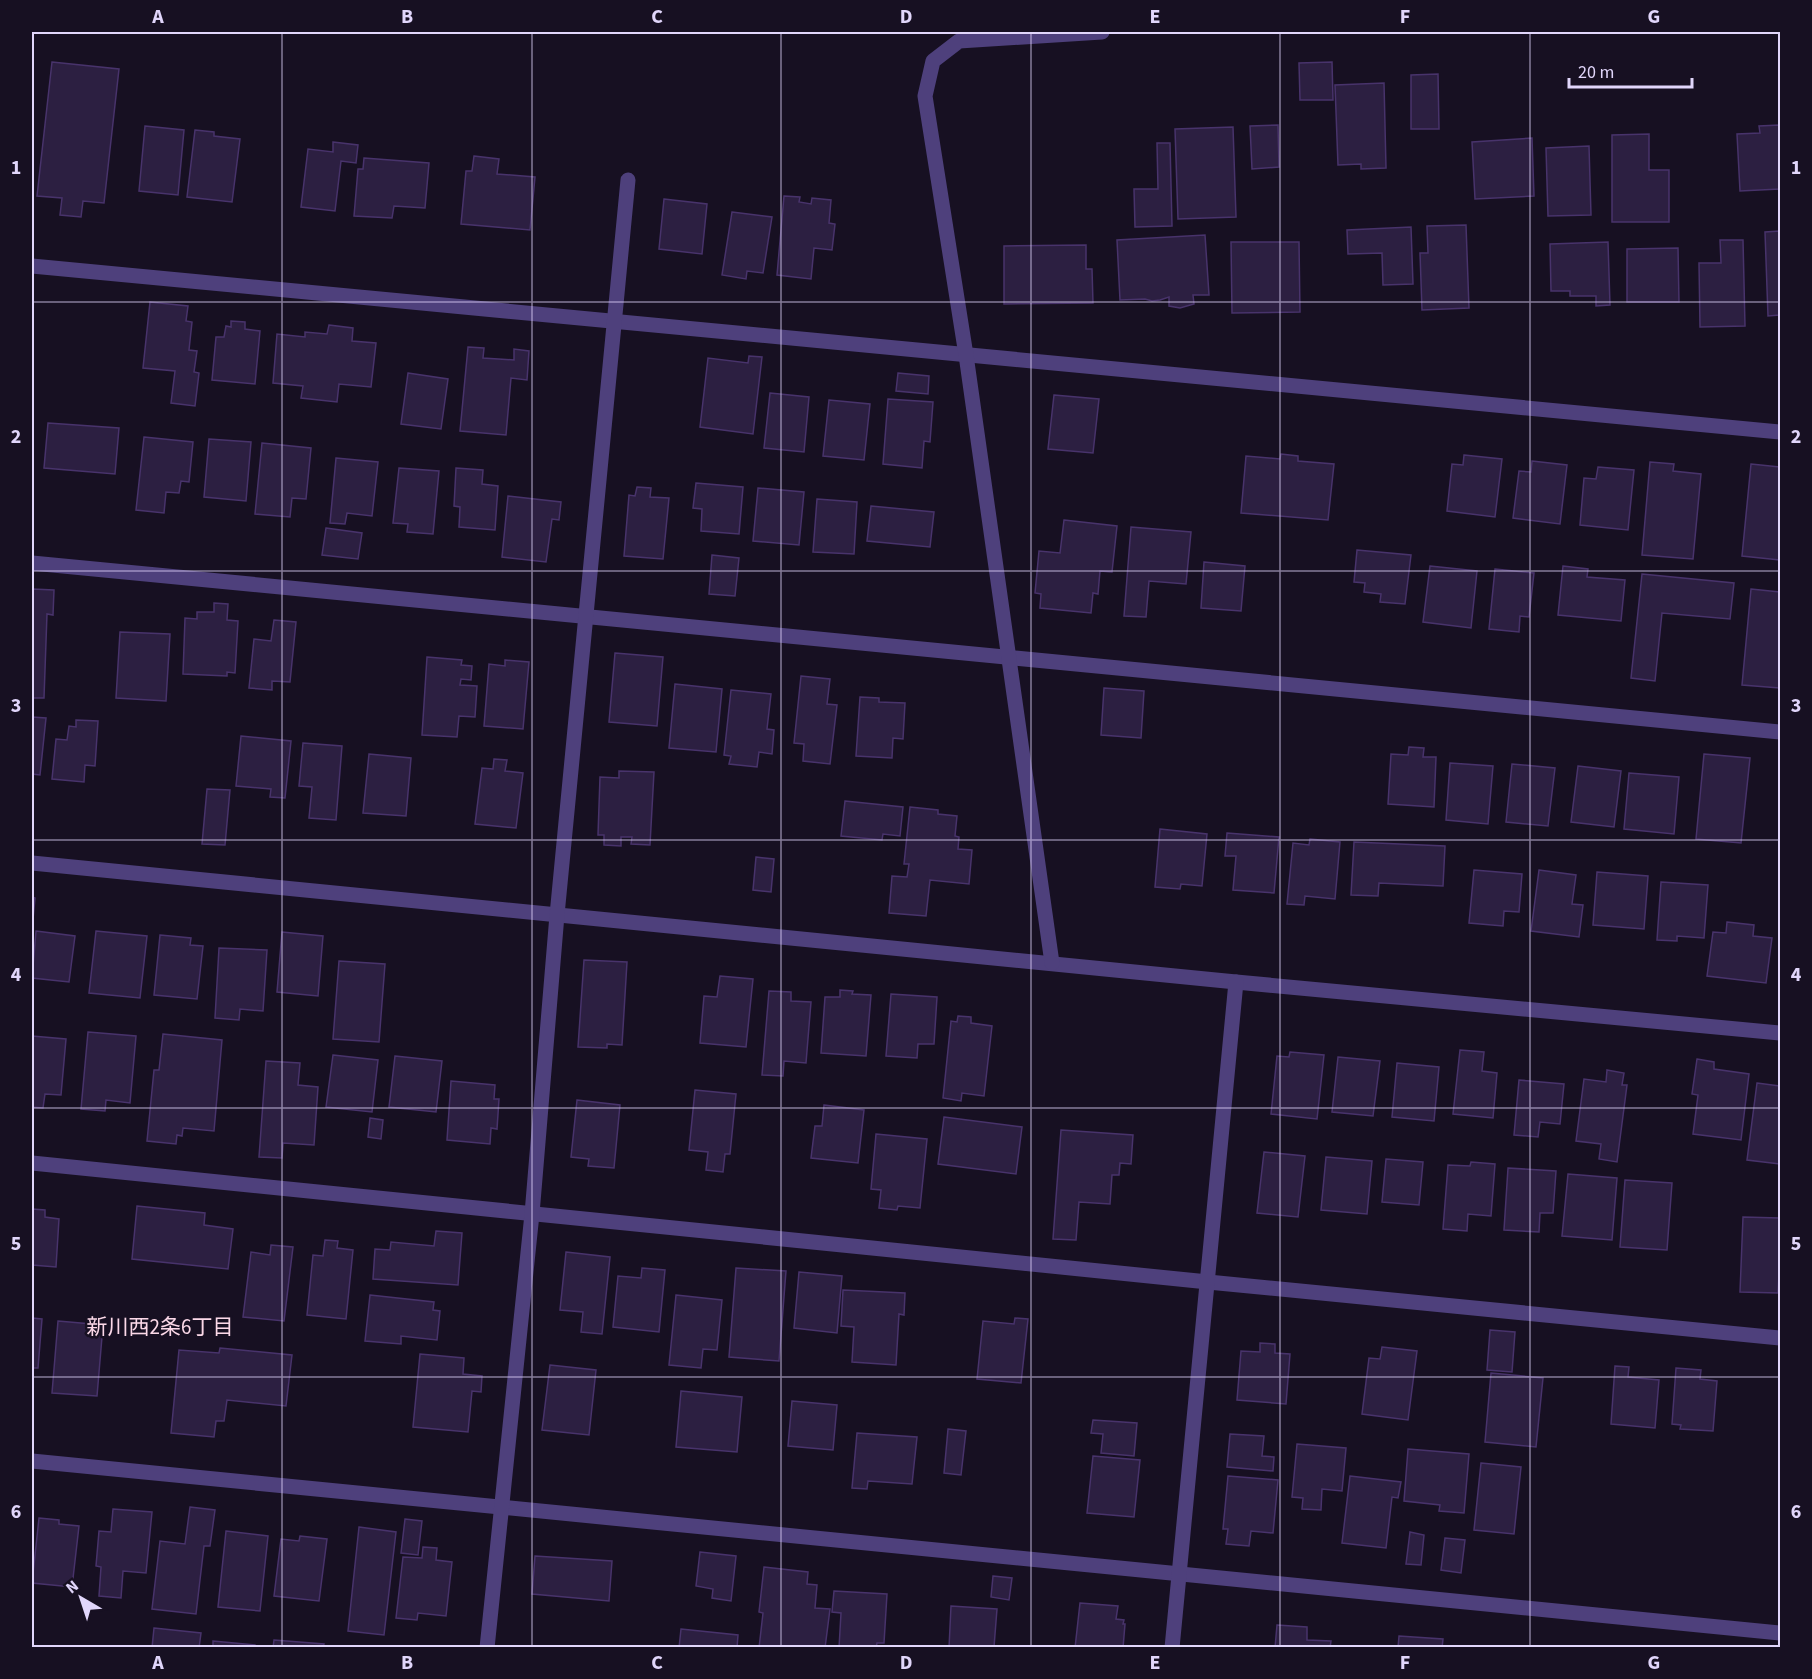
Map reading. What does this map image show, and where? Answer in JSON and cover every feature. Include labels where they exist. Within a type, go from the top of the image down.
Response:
[{"type":"street","points":[[1052,963],[966,355],[925,96],[933,61],[959,41],[1102,32]]},
{"type":"street","points":[[487,1647],[532,1214],[557,915],[628,180]]},
{"type":"street","points":[[32,266],[1780,432]]},
{"type":"street","points":[[32,563],[1780,732]]},
{"type":"street","points":[[32,863],[1780,1034]]},
{"type":"street","points":[[1172,1647],[1236,982]]},
{"type":"street","points":[[32,1163],[1780,1338]]},
{"type":"street","points":[[32,1461],[1780,1633]]},
{"type":"building","points":[[52,62],[119,69],[104,203],[83,201],[81,217],[60,215],[62,198],[37,196]]},
{"type":"building","points":[[1332,62],[1333,100],[1300,100],[1299,63]]},
{"type":"building","points":[[1438,74],[1439,129],[1411,129],[1411,75]]},
{"type":"building","points":[[1384,83],[1386,168],[1361,169],[1361,164],[1338,165],[1335,85]]},
{"type":"building","points":[[1278,125],[1279,167],[1252,169],[1250,126]]},
{"type":"building","points":[[1780,125],[1780,189],[1740,191],[1737,134],[1760,133],[1759,126]]},
{"type":"building","points":[[145,126],[184,130],[178,195],[139,191]]},
{"type":"building","points":[[1233,127],[1236,217],[1178,219],[1175,129]]},
{"type":"building","points":[[195,130],[214,132],[214,136],[240,139],[232,202],[187,197]]},
{"type":"building","points":[[1649,134],[1649,170],[1669,170],[1669,222],[1612,222],[1612,135]]},
{"type":"building","points":[[1532,138],[1534,196],[1475,199],[1472,142]]},
{"type":"building","points":[[333,142],[358,145],[356,163],[341,161],[335,211],[301,207],[308,149],[333,152]]},
{"type":"building","points":[[1157,143],[1170,143],[1172,226],[1135,227],[1134,189],[1158,189]]},
{"type":"building","points":[[1589,146],[1591,215],[1548,216],[1546,148]]},
{"type":"building","points":[[474,156],[499,159],[497,174],[535,177],[530,230],[461,224],[466,171],[472,171]]},
{"type":"building","points":[[364,158],[429,163],[425,208],[394,206],[392,218],[354,216],[358,169],[363,169]]},
{"type":"building","points":[[784,196],[800,197],[799,202],[811,204],[812,198],[831,200],[829,223],[835,224],[832,250],[814,248],[811,279],[777,275]]},
{"type":"building","points":[[664,199],[707,204],[702,254],[659,249]]},
{"type":"building","points":[[732,212],[772,217],[763,273],[747,271],[746,279],[722,275]]},
{"type":"building","points":[[1466,225],[1469,308],[1422,310],[1420,253],[1428,253],[1427,226]]},
{"type":"building","points":[[1411,227],[1413,284],[1383,285],[1382,253],[1348,254],[1347,230]]},
{"type":"building","points":[[1780,231],[1780,315],[1768,316],[1765,232]]},
{"type":"building","points":[[1205,235],[1209,295],[1193,295],[1194,304],[1180,308],[1169,306],[1169,297],[1152,301],[1120,300],[1117,240]]},
{"type":"building","points":[[1720,240],[1743,240],[1745,326],[1700,327],[1699,263],[1721,263]]},
{"type":"building","points":[[1231,242],[1299,242],[1300,312],[1232,313]]},
{"type":"building","points":[[1608,242],[1610,305],[1596,306],[1596,296],[1570,296],[1570,291],[1551,291],[1550,244]]},
{"type":"building","points":[[1086,245],[1086,269],[1092,269],[1093,303],[1004,304],[1004,246]]},
{"type":"building","points":[[1678,248],[1679,302],[1627,302],[1627,249]]},
{"type":"building","points":[[150,302],[188,306],[186,321],[192,322],[189,350],[197,351],[194,372],[199,373],[195,406],[171,403],[175,371],[143,368]]},
{"type":"building","points":[[231,321],[245,322],[245,329],[260,331],[255,384],[212,380],[216,337],[224,337],[226,326],[231,327]]},
{"type":"building","points":[[329,325],[353,328],[352,341],[376,343],[371,387],[339,384],[337,402],[301,398],[303,386],[273,383],[277,334],[305,337],[305,332],[327,334]]},
{"type":"building","points":[[468,347],[484,348],[483,358],[514,360],[514,349],[529,351],[527,380],[511,378],[506,435],[460,431]]},
{"type":"building","points":[[749,356],[762,357],[753,434],[700,427],[708,358],[748,363]]},
{"type":"building","points":[[408,373],[448,379],[441,429],[401,424]]},
{"type":"building","points":[[898,373],[929,376],[928,394],[896,391]]},
{"type":"building","points":[[770,393],[809,397],[804,452],[764,448]]},
{"type":"building","points":[[1054,395],[1099,399],[1093,453],[1048,449]]},
{"type":"building","points":[[888,399],[933,402],[930,442],[924,441],[922,468],[883,464]]},
{"type":"building","points":[[829,400],[870,404],[864,460],[823,456]]},
{"type":"building","points":[[48,423],[119,428],[115,474],[44,468]]},
{"type":"building","points":[[144,437],[193,442],[189,482],[181,481],[179,493],[166,492],[164,513],[136,510]]},
{"type":"building","points":[[209,439],[251,442],[246,501],[204,497]]},
{"type":"building","points":[[262,443],[311,448],[306,499],[292,498],[290,517],[255,514]]},
{"type":"building","points":[[1281,454],[1298,456],[1298,461],[1334,464],[1328,520],[1241,513],[1246,456],[1280,459]]},
{"type":"building","points":[[1464,455],[1502,459],[1495,517],[1447,511],[1452,464],[1463,465]]},
{"type":"building","points":[[336,458],[378,462],[372,516],[347,513],[345,524],[330,523]]},
{"type":"building","points":[[1532,461],[1567,465],[1560,524],[1513,518],[1519,471],[1531,472]]},
{"type":"building","points":[[1650,462],[1674,464],[1673,471],[1701,474],[1693,559],[1642,555]]},
{"type":"building","points":[[1751,464],[1780,467],[1780,560],[1742,556]]},
{"type":"building","points":[[1598,467],[1634,470],[1628,530],[1580,525],[1584,478],[1596,479]]},
{"type":"building","points":[[399,468],[439,471],[433,534],[407,532],[408,524],[393,523]]},
{"type":"building","points":[[456,468],[483,470],[482,484],[498,486],[495,530],[459,527],[460,507],[454,506]]},
{"type":"building","points":[[696,483],[743,487],[739,534],[701,531],[702,509],[693,508]]},
{"type":"building","points":[[637,487],[651,488],[650,497],[669,498],[663,559],[624,556],[629,495],[635,496]]},
{"type":"building","points":[[758,488],[804,492],[799,545],[753,541]]},
{"type":"building","points":[[508,496],[561,502],[559,520],[552,519],[546,562],[502,557]]},
{"type":"building","points":[[817,499],[857,502],[854,554],[813,552]]},
{"type":"building","points":[[871,506],[934,512],[930,547],[867,541]]},
{"type":"building","points":[[1064,520],[1117,526],[1112,572],[1100,571],[1098,594],[1093,593],[1091,613],[1040,608],[1041,594],[1035,593],[1039,551],[1060,553]]},
{"type":"building","points":[[1131,527],[1191,532],[1186,584],[1149,581],[1146,617],[1124,616]]},
{"type":"building","points":[[326,528],[362,533],[358,559],[322,555]]},
{"type":"building","points":[[1357,550],[1411,555],[1405,604],[1380,602],[1381,594],[1364,592],[1365,583],[1354,582]]},
{"type":"building","points":[[712,555],[739,558],[735,596],[709,594]]},
{"type":"building","points":[[1204,562],[1245,566],[1241,611],[1201,608]]},
{"type":"building","points":[[1430,566],[1477,571],[1471,628],[1423,622]]},
{"type":"building","points":[[1563,566],[1588,569],[1587,577],[1625,580],[1621,621],[1558,615]]},
{"type":"building","points":[[1495,569],[1534,573],[1529,617],[1520,616],[1519,632],[1489,629]]},
{"type":"building","points":[[1642,574],[1734,583],[1730,619],[1662,613],[1655,681],[1631,678]]},
{"type":"building","points":[[32,589],[54,590],[53,615],[47,614],[44,698],[32,698]]},
{"type":"building","points":[[1751,589],[1780,592],[1780,688],[1742,685]]},
{"type":"building","points":[[214,603],[228,604],[227,620],[238,621],[235,673],[227,672],[227,676],[183,674],[185,618],[197,619],[197,612],[214,612]]},
{"type":"building","points":[[274,620],[296,622],[290,682],[272,681],[272,690],[249,688],[254,639],[271,641]]},
{"type":"building","points":[[120,632],[170,634],[166,701],[116,698]]},
{"type":"building","points":[[615,653],[663,657],[657,726],[609,722]]},
{"type":"building","points":[[427,657],[462,660],[461,665],[472,666],[471,680],[461,679],[460,685],[477,686],[475,717],[459,716],[457,737],[422,735]]},
{"type":"building","points":[[505,660],[529,662],[523,729],[484,726],[489,664],[505,666]]},
{"type":"building","points":[[801,676],[830,679],[827,704],[837,705],[830,764],[803,761],[804,744],[794,743]]},
{"type":"building","points":[[675,684],[722,689],[716,752],[669,748]]},
{"type":"building","points":[[1104,688],[1144,691],[1141,738],[1101,735]]},
{"type":"building","points":[[731,690],[771,694],[767,729],[774,730],[772,754],[759,752],[757,767],[729,764],[731,756],[724,755]]},
{"type":"building","points":[[860,697],[879,698],[879,702],[905,703],[903,739],[893,738],[892,758],[856,756]]},
{"type":"building","points":[[32,717],[46,718],[40,775],[32,774]]},
{"type":"building","points":[[76,720],[98,721],[95,766],[85,765],[84,782],[52,779],[56,739],[67,740],[69,726],[76,727]]},
{"type":"building","points":[[241,736],[291,741],[285,798],[270,797],[271,789],[236,786]]},
{"type":"building","points":[[303,743],[342,746],[336,820],[309,818],[312,787],[299,786]]},
{"type":"building","points":[[1409,747],[1424,748],[1423,757],[1436,757],[1434,807],[1388,804],[1391,754],[1408,755]]},
{"type":"building","points":[[369,754],[411,758],[406,816],[363,813]]},
{"type":"building","points":[[1704,754],[1750,758],[1741,843],[1696,839]]},
{"type":"building","points":[[494,759],[507,760],[505,771],[523,773],[516,828],[475,824],[482,768],[493,769]]},
{"type":"building","points":[[1450,763],[1493,766],[1488,824],[1446,820]]},
{"type":"building","points":[[1512,764],[1555,768],[1548,826],[1506,822]]},
{"type":"building","points":[[1578,766],[1621,771],[1614,827],[1571,822]]},
{"type":"building","points":[[619,771],[654,772],[650,845],[631,844],[632,837],[621,837],[621,846],[604,845],[604,835],[598,835],[600,777],[619,778]]},
{"type":"building","points":[[1629,773],[1679,777],[1674,834],[1624,829]]},
{"type":"building","points":[[207,789],[230,790],[225,845],[202,844]]},
{"type":"building","points":[[845,801],[903,807],[900,836],[883,834],[882,840],[841,836]]},
{"type":"building","points":[[910,807],[938,810],[938,814],[957,816],[955,836],[959,837],[958,849],[972,850],[969,884],[930,880],[926,916],[889,913],[892,876],[907,877],[909,864],[904,864]]},
{"type":"building","points":[[1160,829],[1207,834],[1202,886],[1181,884],[1180,889],[1155,887]]},
{"type":"building","points":[[1227,833],[1279,837],[1274,893],[1233,890],[1236,856],[1225,856]]},
{"type":"building","points":[[1310,839],[1340,842],[1335,899],[1305,896],[1304,905],[1287,904],[1293,843],[1309,845]]},
{"type":"building","points":[[1354,842],[1445,846],[1443,886],[1379,883],[1378,896],[1351,895]]},
{"type":"building","points":[[756,857],[774,859],[771,892],[753,890]]},
{"type":"building","points":[[1474,870],[1522,874],[1519,912],[1504,911],[1503,926],[1469,923]]},
{"type":"building","points":[[1539,870],[1576,875],[1572,904],[1583,905],[1579,937],[1531,931]]},
{"type":"building","points":[[1597,872],[1648,876],[1644,929],[1593,925]]},
{"type":"building","points":[[1661,882],[1708,885],[1704,938],[1677,936],[1677,941],[1657,940]]},
{"type":"building","points":[[32,897],[35,898],[32,930]]},
{"type":"building","points":[[1727,922],[1754,925],[1753,936],[1772,938],[1766,983],[1707,976],[1713,932],[1726,933]]},
{"type":"building","points":[[36,931],[75,936],[69,982],[32,978]]},
{"type":"building","points":[[96,931],[147,936],[140,998],[89,993]]},
{"type":"building","points":[[282,932],[323,936],[318,996],[277,992]]},
{"type":"building","points":[[160,935],[191,938],[190,945],[203,946],[197,999],[154,995]]},
{"type":"building","points":[[219,948],[267,950],[263,1011],[240,1009],[239,1020],[215,1018]]},
{"type":"building","points":[[584,960],[627,962],[622,1045],[607,1044],[607,1048],[578,1047]]},
{"type":"building","points":[[339,961],[385,964],[379,1042],[333,1039]]},
{"type":"building","points":[[720,976],[753,979],[746,1047],[700,1043],[704,996],[717,997]]},
{"type":"building","points":[[840,990],[853,991],[852,994],[871,995],[866,1056],[821,1053],[825,997],[840,997]]},
{"type":"building","points":[[769,991],[791,992],[791,1001],[811,1002],[806,1063],[784,1061],[783,1076],[762,1075]]},
{"type":"building","points":[[891,994],[937,997],[934,1044],[918,1044],[917,1058],[886,1056]]},
{"type":"building","points":[[958,1016],[971,1017],[971,1023],[992,1026],[984,1096],[962,1093],[961,1101],[943,1098],[951,1021],[957,1022]]},
{"type":"building","points":[[88,1032],[136,1036],[130,1103],[106,1100],[105,1111],[81,1109]]},
{"type":"building","points":[[163,1034],[222,1040],[214,1131],[183,1128],[182,1136],[177,1135],[176,1144],[147,1141],[154,1070],[159,1070]]},
{"type":"building","points":[[32,1036],[66,1039],[61,1095],[45,1094],[43,1108],[32,1107]]},
{"type":"building","points":[[1460,1050],[1484,1052],[1482,1071],[1497,1073],[1493,1118],[1453,1114]]},
{"type":"building","points":[[1290,1052],[1324,1055],[1317,1119],[1271,1114],[1277,1056],[1289,1057]]},
{"type":"building","points":[[333,1055],[378,1060],[372,1112],[326,1107]]},
{"type":"building","points":[[395,1056],[442,1061],[436,1112],[389,1107]]},
{"type":"building","points":[[1338,1057],[1380,1061],[1373,1116],[1332,1112]]},
{"type":"building","points":[[1697,1059],[1714,1062],[1714,1069],[1749,1074],[1741,1140],[1693,1134],[1698,1095],[1692,1094]]},
{"type":"building","points":[[266,1061],[300,1063],[298,1085],[318,1087],[314,1145],[283,1143],[282,1158],[259,1157]]},
{"type":"building","points":[[1397,1063],[1439,1067],[1434,1121],[1392,1117]]},
{"type":"building","points":[[1607,1070],[1624,1073],[1622,1085],[1627,1085],[1617,1162],[1599,1159],[1601,1144],[1576,1141],[1584,1079],[1606,1082]]},
{"type":"building","points":[[1519,1080],[1564,1084],[1560,1124],[1540,1122],[1538,1137],[1514,1135]]},
{"type":"building","points":[[451,1081],[495,1085],[494,1099],[499,1099],[497,1129],[491,1128],[490,1144],[447,1140]]},
{"type":"building","points":[[1757,1083],[1780,1086],[1780,1164],[1747,1160]]},
{"type":"building","points":[[695,1090],[736,1094],[730,1154],[725,1154],[723,1172],[706,1170],[708,1152],[689,1150]]},
{"type":"building","points":[[577,1100],[620,1105],[614,1168],[588,1166],[589,1159],[571,1157]]},
{"type":"building","points":[[824,1105],[864,1110],[858,1163],[811,1158],[815,1126],[822,1126]]},
{"type":"building","points":[[944,1117],[1022,1127],[1016,1174],[938,1164]]},
{"type":"building","points":[[370,1118],[383,1120],[381,1139],[368,1137]]},
{"type":"building","points":[[1061,1130],[1133,1135],[1131,1164],[1120,1163],[1119,1175],[1112,1175],[1110,1204],[1079,1202],[1076,1240],[1053,1239]]},
{"type":"building","points":[[876,1134],[927,1139],[920,1208],[898,1206],[897,1210],[879,1208],[881,1190],[871,1189]]},
{"type":"building","points":[[1264,1152],[1305,1156],[1298,1217],[1257,1213]]},
{"type":"building","points":[[1326,1157],[1372,1161],[1367,1214],[1321,1210]]},
{"type":"building","points":[[1386,1159],[1423,1162],[1419,1205],[1382,1202]]},
{"type":"building","points":[[1471,1162],[1495,1164],[1491,1216],[1468,1214],[1467,1231],[1443,1229],[1448,1165],[1470,1166]]},
{"type":"building","points":[[1508,1168],[1556,1171],[1553,1213],[1540,1213],[1539,1232],[1504,1230]]},
{"type":"building","points":[[1568,1174],[1617,1178],[1612,1240],[1562,1236]]},
{"type":"building","points":[[1625,1180],[1672,1183],[1667,1250],[1620,1247]]},
{"type":"building","points":[[137,1206],[205,1213],[204,1225],[233,1229],[228,1269],[132,1259]]},
{"type":"building","points":[[32,1209],[45,1210],[45,1217],[59,1219],[56,1267],[32,1265]]},
{"type":"building","points":[[1743,1217],[1780,1218],[1778,1293],[1740,1292]]},
{"type":"building","points":[[436,1231],[462,1233],[458,1285],[373,1279],[375,1249],[390,1250],[391,1242],[434,1246]]},
{"type":"building","points":[[325,1240],[338,1241],[337,1248],[353,1250],[346,1319],[307,1315],[313,1255],[323,1256]]},
{"type":"building","points":[[271,1245],[293,1247],[284,1321],[243,1317],[251,1252],[270,1255]]},
{"type":"building","points":[[566,1252],[610,1257],[602,1334],[581,1332],[583,1312],[560,1310]]},
{"type":"building","points":[[642,1268],[665,1270],[659,1332],[613,1327],[618,1276],[641,1278]]},
{"type":"building","points":[[736,1268],[786,1271],[779,1361],[729,1357]]},
{"type":"building","points":[[799,1272],[842,1276],[837,1333],[794,1328]]},
{"type":"building","points":[[843,1290],[905,1293],[904,1315],[899,1314],[896,1365],[852,1362],[854,1327],[841,1326]]},
{"type":"building","points":[[370,1295],[434,1302],[433,1310],[440,1311],[437,1340],[401,1336],[401,1344],[365,1341]]},
{"type":"building","points":[[676,1295],[722,1300],[717,1350],[703,1349],[701,1368],[669,1365]]},
{"type":"building","points":[[32,1318],[42,1319],[38,1368],[32,1368]]},
{"type":"building","points":[[1015,1318],[1028,1319],[1021,1383],[977,1379],[983,1321],[1014,1324]]},
{"type":"building","points":[[58,1321],[103,1325],[97,1396],[52,1393]]},
{"type":"building","points":[[1490,1330],[1515,1332],[1512,1372],[1487,1370]]},
{"type":"building","points":[[1260,1343],[1275,1344],[1275,1353],[1290,1354],[1286,1404],[1237,1400],[1241,1351],[1260,1352]]},
{"type":"building","points":[[1382,1347],[1417,1351],[1408,1420],[1362,1414],[1369,1358],[1380,1359]]},
{"type":"building","points":[[220,1348],[292,1355],[286,1406],[227,1400],[224,1421],[216,1421],[214,1437],[171,1433],[179,1350],[219,1353]]},
{"type":"building","points":[[420,1354],[464,1358],[463,1374],[482,1376],[481,1392],[472,1391],[468,1432],[413,1427]]},
{"type":"building","points":[[550,1365],[596,1370],[589,1435],[542,1430]]},
{"type":"building","points":[[1615,1366],[1629,1367],[1628,1377],[1659,1380],[1655,1428],[1611,1424]]},
{"type":"building","points":[[1676,1368],[1701,1370],[1700,1379],[1717,1381],[1713,1431],[1680,1429],[1681,1425],[1672,1424]]},
{"type":"building","points":[[1491,1373],[1543,1378],[1536,1447],[1485,1442]]},
{"type":"building","points":[[681,1391],[742,1397],[737,1452],[676,1447]]},
{"type":"building","points":[[792,1401],[837,1405],[833,1450],[788,1446]]},
{"type":"building","points":[[1093,1420],[1137,1423],[1134,1456],[1101,1453],[1103,1434],[1091,1433]]},
{"type":"building","points":[[948,1429],[966,1431],[961,1475],[944,1473]]},
{"type":"building","points":[[857,1433],[917,1437],[912,1484],[868,1481],[867,1489],[852,1488]]},
{"type":"building","points":[[1230,1434],[1264,1436],[1262,1456],[1274,1457],[1273,1471],[1227,1467]]},
{"type":"building","points":[[1297,1444],[1346,1448],[1342,1491],[1322,1489],[1321,1510],[1302,1509],[1303,1498],[1292,1497]]},
{"type":"building","points":[[1408,1449],[1469,1454],[1464,1513],[1439,1511],[1440,1505],[1404,1501]]},
{"type":"building","points":[[1093,1456],[1140,1460],[1134,1517],[1087,1513]]},
{"type":"building","points":[[1481,1463],[1521,1467],[1514,1534],[1474,1530]]},
{"type":"building","points":[[1228,1476],[1278,1480],[1273,1533],[1251,1531],[1249,1546],[1226,1544],[1228,1529],[1223,1529]]},
{"type":"building","points":[[1350,1476],[1401,1482],[1398,1498],[1392,1497],[1386,1548],[1342,1543]]},
{"type":"building","points":[[190,1507],[215,1510],[210,1546],[204,1546],[196,1614],[152,1609],[160,1541],[185,1544]]},
{"type":"building","points":[[113,1509],[152,1512],[146,1573],[123,1571],[121,1598],[99,1596],[101,1567],[96,1566],[99,1531],[111,1532]]},
{"type":"building","points":[[39,1518],[59,1520],[59,1524],[79,1526],[72,1587],[32,1583]]},
{"type":"building","points":[[405,1519],[422,1521],[418,1555],[401,1553]]},
{"type":"building","points":[[359,1527],[396,1532],[384,1635],[348,1631]]},
{"type":"building","points":[[226,1531],[268,1536],[260,1611],[218,1607]]},
{"type":"building","points":[[1410,1532],[1424,1535],[1421,1565],[1406,1564]]},
{"type":"building","points":[[300,1536],[327,1539],[319,1601],[274,1596],[281,1539],[299,1541]]},
{"type":"building","points":[[1445,1538],[1465,1540],[1461,1573],[1441,1570]]},
{"type":"building","points":[[423,1547],[437,1548],[436,1560],[452,1562],[446,1616],[418,1613],[417,1620],[396,1618],[403,1557],[422,1558]]},
{"type":"building","points":[[700,1552],[736,1556],[731,1601],[712,1598],[713,1589],[696,1586]]},
{"type":"building","points":[[535,1556],[612,1561],[609,1601],[532,1594]]},
{"type":"building","points":[[764,1567],[808,1572],[807,1584],[817,1585],[815,1608],[830,1609],[825,1648],[759,1648],[763,1613],[759,1612]]},
{"type":"building","points":[[993,1576],[1012,1578],[1009,1600],[991,1597]]},
{"type":"building","points":[[834,1591],[887,1594],[884,1643],[877,1643],[876,1648],[839,1648],[841,1613],[832,1612]]},
{"type":"building","points":[[1080,1603],[1118,1606],[1116,1619],[1124,1620],[1123,1624],[1125,1624],[1123,1648],[1075,1648]]},
{"type":"building","points":[[951,1606],[997,1609],[994,1647],[1004,1648],[949,1648]]},
{"type":"building","points":[[1277,1625],[1307,1627],[1307,1640],[1331,1641],[1330,1648],[1275,1648]]},
{"type":"building","points":[[154,1628],[201,1633],[199,1648],[152,1648]]},
{"type":"building","points":[[681,1629],[738,1635],[737,1648],[679,1648]]},
{"type":"building","points":[[1399,1636],[1443,1639],[1442,1648],[1398,1648]]},
{"type":"building","points":[[274,1640],[324,1644],[323,1648],[273,1648]]},
{"type":"building","points":[[213,1641],[255,1645],[255,1648],[213,1648]]},
{"type":"district","name":"新川西2条6丁目","points":[[160,1327]]}]
